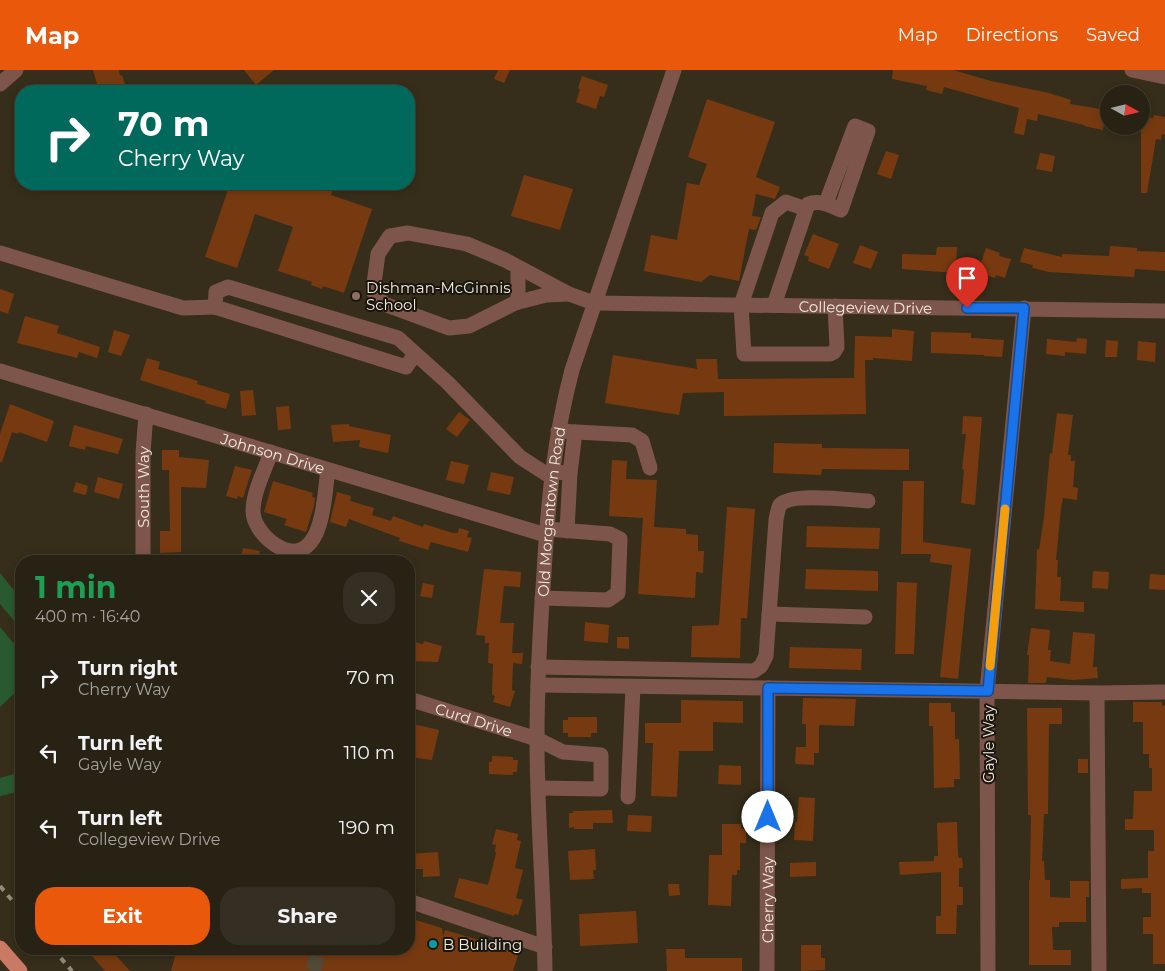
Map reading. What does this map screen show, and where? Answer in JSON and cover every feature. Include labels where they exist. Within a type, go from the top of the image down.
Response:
[{"type":"main road","points":[[0,948],[20,971]]},
{"type":"street","points":[[0,84],[16,70]]},
{"type":"street","name":"Old Morgantown Road","points":[[545,971],[537,739],[538,667],[551,474],[558,431],[572,370],[674,70]]},
{"type":"street","points":[[1132,70],[1165,77]]},
{"type":"street","points":[[774,305],[808,204],[826,203],[841,210],[868,131],[855,126],[826,203]]},
{"type":"street","points":[[806,209],[786,202],[772,214],[741,305],[742,350],[744,354],[830,354],[834,352],[836,347],[834,306]]},
{"type":"street","name":"Collegeview Drive","points":[[569,294],[546,295],[518,302],[469,326],[448,328],[384,304],[373,291],[378,254],[390,236],[408,233],[467,244],[505,260],[569,294],[594,303],[1165,311]]},
{"type":"street","points":[[0,253],[183,308],[214,307],[406,367],[415,354]]},
{"type":"street","points":[[518,268],[518,302]]},
{"type":"street","points":[[214,307],[216,292],[228,287],[398,338],[448,383],[520,457],[551,474],[570,473]]},
{"type":"street","name":"Gayle Way","points":[[988,971],[988,691],[1024,308]]},
{"type":"street","name":"Johnson Drive","points":[[0,371],[328,470],[546,532],[567,531],[610,534],[620,539],[618,593],[608,600],[542,598]]},
{"type":"street","name":"South Way","points":[[143,555],[143,453],[146,414]]},
{"type":"street","points":[[558,431],[632,435],[642,441],[650,468]]},
{"type":"street","points":[[567,531],[570,473],[575,432]]},
{"type":"street","points":[[271,452],[253,501],[253,513],[256,523],[264,535],[286,555]]},
{"type":"street","points":[[289,555],[309,545],[316,534],[321,517],[328,470]]},
{"type":"street","points":[[538,667],[754,671],[761,666],[766,656],[776,520],[780,506],[786,500],[799,497],[868,500]]},
{"type":"street","points":[[769,614],[865,617]]},
{"type":"street","points":[[538,685],[1097,693],[1165,692]]},
{"type":"street","points":[[628,797],[633,687]]},
{"type":"street","name":"Cherry Way","points":[[767,971],[768,688]]},
{"type":"street","points":[[1097,693],[1099,971]]},
{"type":"street","name":"Curd Drive","points":[[415,701],[537,739],[563,752],[601,755],[601,789],[539,788]]},
{"type":"street","points":[[415,903],[545,947]]},
{"type":"green space","points":[[0,573],[15,592],[15,622],[0,604]]},
{"type":"green space","points":[[0,627],[15,645],[15,693],[0,707]]},
{"type":"green space","points":[[15,774],[15,792],[0,796],[0,778]]},
{"type":"building","points":[[93,70],[119,70],[125,85],[97,85]]},
{"type":"building","points":[[244,70],[274,70],[256,85]]},
{"type":"building","points":[[498,70],[510,70],[504,83],[494,79]]},
{"type":"building","points":[[893,70],[953,70],[991,81],[1049,93],[1071,100],[1070,104],[1100,109],[1100,129],[1038,114],[1037,121],[1027,119],[1024,135],[1014,133],[1019,108],[944,87],[942,94],[926,90],[927,86],[892,79]]},
{"type":"building","points":[[582,76],[608,85],[604,97],[600,96],[596,109],[576,102]]},
{"type":"building","points":[[707,99],[775,122],[756,177],[780,187],[775,199],[756,194],[752,216],[761,217],[756,230],[749,229],[739,281],[710,275],[701,282],[644,271],[651,235],[677,240],[687,183],[699,185],[707,164],[688,157]]},
{"type":"building","points":[[1154,115],[1165,117],[1165,135],[1162,134],[1161,140],[1156,139],[1147,193],[1141,193],[1141,135],[1150,135],[1150,118],[1153,118]]},
{"type":"building","points":[[886,151],[899,155],[891,179],[877,174]]},
{"type":"building","points":[[1040,153],[1055,156],[1052,172],[1036,169]]},
{"type":"building","points":[[524,175],[573,189],[560,230],[511,216]]},
{"type":"building","points":[[228,190],[333,190],[331,195],[372,209],[344,293],[323,286],[322,289],[311,285],[312,282],[278,271],[293,227],[255,214],[237,268],[205,257]]},
{"type":"building","points":[[813,234],[839,244],[829,269],[808,261],[809,257],[804,255]]},
{"type":"building","points":[[860,245],[878,252],[871,269],[853,263]]},
{"type":"building","points":[[1110,246],[1137,248],[1137,251],[1165,252],[1165,271],[1135,269],[1134,277],[1049,272],[1032,268],[1033,265],[1020,262],[1024,248],[1062,257],[1062,254],[1109,256]]},
{"type":"building","points":[[937,247],[957,247],[956,273],[902,269],[902,254],[936,255]]},
{"type":"building","points":[[986,248],[1000,253],[999,256],[1011,259],[1005,278],[996,275],[995,278],[986,275],[987,272],[979,269]]},
{"type":"building","points":[[0,289],[14,294],[8,314],[0,311]]},
{"type":"building","points":[[25,316],[59,326],[57,333],[100,347],[97,358],[79,352],[77,358],[17,343]]},
{"type":"building","points":[[892,329],[914,331],[912,361],[873,358],[873,360],[865,360],[866,414],[724,416],[724,392],[683,393],[679,415],[605,403],[613,355],[697,369],[696,359],[717,359],[718,379],[854,378],[855,336],[892,337]]},
{"type":"building","points":[[114,330],[130,335],[121,356],[108,352]]},
{"type":"building","points":[[931,332],[971,333],[971,338],[1004,340],[1002,357],[931,353]]},
{"type":"building","points":[[1077,338],[1087,339],[1086,354],[1065,352],[1065,356],[1046,354],[1047,339],[1076,342]]},
{"type":"building","points":[[1106,340],[1118,341],[1117,357],[1105,357]]},
{"type":"building","points":[[1138,341],[1156,343],[1155,362],[1137,360]]},
{"type":"building","points":[[147,358],[160,362],[158,369],[198,381],[197,384],[230,394],[226,409],[140,380]]},
{"type":"building","points":[[253,390],[256,415],[242,416],[240,391]]},
{"type":"building","points":[[10,404],[54,421],[47,442],[19,432],[18,434],[12,432],[2,462],[0,462],[0,434]]},
{"type":"building","points":[[289,406],[291,429],[278,430],[276,407]]},
{"type":"building","points":[[459,412],[470,420],[457,437],[446,429]]},
{"type":"building","points":[[1057,413],[1073,415],[1068,455],[1071,455],[1071,461],[1075,461],[1073,487],[1078,488],[1077,500],[1063,498],[1061,508],[1056,560],[1058,560],[1057,577],[1061,577],[1060,601],[1084,602],[1084,612],[1035,609],[1037,549],[1039,550],[1044,517],[1050,453],[1052,454]]},
{"type":"building","points":[[963,416],[982,417],[975,505],[961,503],[966,434],[962,434]]},
{"type":"building","points":[[349,424],[349,426],[391,435],[388,453],[359,447],[360,440],[333,442],[331,425]]},
{"type":"building","points":[[74,425],[123,439],[118,454],[86,446],[85,450],[69,446]]},
{"type":"building","points":[[774,443],[822,444],[822,448],[909,449],[909,470],[822,469],[821,475],[773,473]]},
{"type":"building","points":[[162,450],[179,450],[179,457],[209,460],[206,488],[181,487],[181,552],[160,553],[160,531],[170,531],[169,470],[162,470]]},
{"type":"building","points":[[612,460],[627,461],[626,479],[657,480],[654,527],[686,529],[686,534],[698,535],[698,551],[704,551],[703,573],[696,572],[695,598],[638,594],[643,518],[609,516]]},
{"type":"building","points":[[451,461],[469,465],[464,484],[446,480]]},
{"type":"building","points":[[235,466],[252,470],[243,498],[238,496],[237,499],[226,496]]},
{"type":"building","points":[[491,472],[514,477],[510,495],[487,490]]},
{"type":"building","points":[[98,477],[123,484],[119,499],[94,492]]},
{"type":"building","points":[[273,481],[313,493],[312,497],[315,498],[314,506],[306,532],[284,525],[287,519],[264,512]]},
{"type":"building","points":[[903,481],[924,481],[923,542],[971,549],[958,679],[940,677],[952,565],[930,562],[931,554],[901,554]]},
{"type":"building","points":[[76,482],[88,486],[86,495],[73,492]]},
{"type":"building","points":[[337,492],[351,496],[350,501],[374,508],[372,515],[391,521],[393,516],[423,527],[424,524],[453,533],[458,533],[459,528],[469,531],[467,537],[472,538],[468,552],[431,542],[428,550],[399,541],[400,538],[349,519],[346,527],[330,522]]},
{"type":"building","points":[[727,507],[755,509],[747,618],[741,618],[740,658],[691,657],[692,626],[719,625]]},
{"type":"building","points":[[807,526],[880,528],[879,549],[806,547]]},
{"type":"building","points":[[243,548],[260,551],[259,555],[242,555]]},
{"type":"building","points":[[484,569],[521,572],[520,587],[504,586],[500,623],[514,623],[512,653],[523,653],[522,664],[513,663],[512,690],[515,691],[510,707],[493,702],[495,696],[492,695],[493,664],[488,663],[489,643],[485,643],[485,636],[476,635]]},
{"type":"building","points":[[806,569],[878,571],[878,591],[805,589]]},
{"type":"building","points":[[1093,571],[1109,572],[1108,589],[1092,588]]},
{"type":"building","points":[[1150,574],[1165,575],[1165,590],[1149,589]]},
{"type":"building","points":[[897,582],[917,583],[914,654],[895,654]]},
{"type":"building","points":[[423,583],[434,585],[432,598],[420,596]]},
{"type":"building","points":[[585,622],[609,625],[608,643],[584,641]]},
{"type":"building","points":[[1031,628],[1050,630],[1048,650],[1051,650],[1050,661],[1070,664],[1073,632],[1095,634],[1093,667],[1097,667],[1098,678],[1073,680],[1047,677],[1046,683],[1028,683],[1029,655],[1027,655]]},
{"type":"building","points":[[617,637],[629,637],[629,649],[617,648]]},
{"type":"building","points":[[424,641],[442,646],[438,662],[415,661],[415,642],[423,644]]},
{"type":"building","points":[[790,647],[862,649],[861,670],[789,668]]},
{"type":"building","points":[[803,698],[856,699],[854,726],[819,725],[819,753],[814,753],[814,765],[796,764],[795,761],[796,747],[806,747],[806,724],[802,724]]},
{"type":"building","points":[[681,700],[743,701],[743,723],[713,722],[713,751],[679,751],[677,797],[651,796],[653,743],[645,743],[645,723],[681,723]]},
{"type":"building","points":[[1133,702],[1162,702],[1162,706],[1165,705],[1165,964],[1153,964],[1153,934],[1143,934],[1143,917],[1151,917],[1151,893],[1142,893],[1142,888],[1121,889],[1121,879],[1148,878],[1148,851],[1154,851],[1154,830],[1125,830],[1125,819],[1133,819],[1134,791],[1152,791],[1152,768],[1149,768],[1149,754],[1143,754],[1143,722],[1133,722]]},
{"type":"building","points":[[929,703],[951,703],[951,712],[955,712],[955,739],[959,739],[960,779],[954,779],[954,787],[934,788],[933,726],[929,726]]},
{"type":"building","points":[[1027,708],[1062,708],[1062,724],[1049,724],[1048,814],[1044,814],[1042,861],[1044,861],[1045,880],[1050,880],[1050,897],[1070,898],[1070,881],[1089,881],[1089,897],[1086,897],[1086,922],[1059,922],[1059,927],[1052,927],[1053,950],[1071,950],[1071,965],[1029,965],[1031,815],[1028,815]]},
{"type":"building","points":[[568,717],[597,717],[597,733],[591,733],[591,737],[568,737],[568,733],[563,733],[563,720],[568,720]]},
{"type":"building","points":[[415,724],[439,730],[432,760],[415,758]]},
{"type":"building","points":[[492,756],[513,757],[513,760],[518,760],[517,772],[513,772],[513,775],[489,774],[489,762],[492,762]]},
{"type":"building","points":[[1078,759],[1088,759],[1088,773],[1078,773]]},
{"type":"building","points":[[719,765],[741,766],[741,785],[718,784]]},
{"type":"building","points":[[799,797],[815,798],[813,841],[794,840]]},
{"type":"building","points":[[612,810],[613,823],[593,823],[593,829],[569,828],[569,813],[573,813],[573,811]]},
{"type":"building","points":[[628,815],[652,816],[651,832],[627,831]]},
{"type":"building","points":[[957,822],[958,855],[959,858],[962,858],[963,868],[959,868],[959,887],[963,887],[963,905],[957,905],[956,934],[936,934],[936,916],[941,916],[941,872],[900,875],[899,862],[934,861],[934,856],[938,856],[937,823]]},
{"type":"building","points":[[722,824],[741,824],[741,829],[746,829],[746,843],[740,843],[740,870],[737,870],[737,875],[732,875],[731,906],[708,905],[709,855],[722,855]]},
{"type":"building","points":[[496,829],[518,834],[517,840],[521,841],[515,868],[523,870],[516,898],[523,900],[518,915],[514,914],[514,916],[454,897],[459,878],[488,885],[496,853],[496,845],[492,844]]},
{"type":"building","points":[[595,849],[596,870],[593,870],[594,879],[570,880],[568,851]]},
{"type":"building","points":[[438,852],[440,876],[423,877],[423,869],[415,869],[415,854]]},
{"type":"building","points":[[816,862],[816,876],[790,877],[790,863]]},
{"type":"building","points":[[668,884],[679,884],[680,895],[669,896]]},
{"type":"building","points":[[636,911],[638,943],[580,946],[579,914]]},
{"type":"building","points":[[415,920],[442,928],[443,937],[445,930],[519,952],[513,971],[171,971],[175,955],[415,955]]},
{"type":"building","points":[[801,945],[821,945],[821,958],[825,958],[825,970],[801,971]]},
{"type":"building","points":[[666,949],[685,949],[685,958],[742,958],[742,971],[667,971]]},
{"type":"building","points":[[91,955],[115,955],[130,971],[105,971]]},
{"type":"tunnel","points":[[313,971],[318,955]]},
{"type":"railway","points":[[0,886],[15,904]]},
{"type":"railway","points":[[58,955],[72,971]]},
{"type":"slow traffic","points":[[990,666],[1005,509]]},
{"type":"place","name":"Dishman-McGinnis School","points":[[356,296]]},
{"type":"place","name":"B Building","points":[[433,944]]},
{"type":"route","points":[[768,817],[768,688],[988,691],[1024,308],[967,308]]}]
